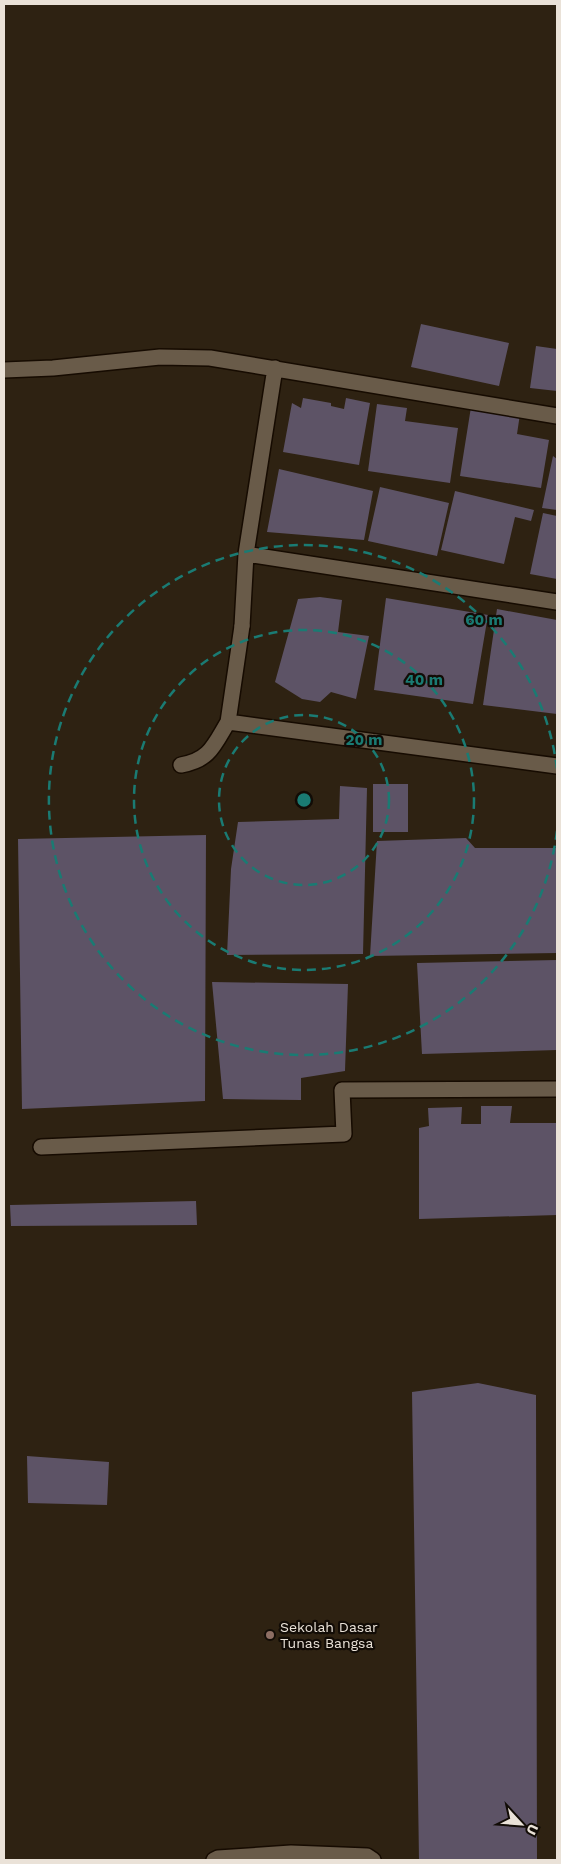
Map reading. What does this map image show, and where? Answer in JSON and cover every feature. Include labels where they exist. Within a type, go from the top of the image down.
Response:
[{"type":"street","points":[[4,370],[53,368],[113,360],[160,357],[210,358],[557,416]]},
{"type":"street","points":[[181,765],[199,762],[212,748],[228,722],[242,626],[246,554],[275,368]]},
{"type":"street","points":[[246,554],[557,602]]},
{"type":"street","points":[[228,722],[557,766]]},
{"type":"street","points":[[41,1147],[344,1134],[342,1090],[557,1089]]},
{"type":"street","points":[[214,1860],[218,1858],[291,1853],[367,1856],[373,1860]]},
{"type":"building","points":[[421,324],[509,343],[499,386],[411,367]]},
{"type":"building","points":[[536,346],[557,349],[557,391],[530,388]]},
{"type":"building","points":[[303,398],[331,403],[331,406],[344,409],[346,398],[370,403],[359,465],[283,452],[292,403],[301,408]]},
{"type":"building","points":[[377,404],[407,408],[405,421],[458,428],[450,483],[368,471]]},
{"type":"building","points":[[471,407],[520,414],[517,434],[549,440],[541,488],[460,476]]},
{"type":"building","points":[[553,456],[557,459],[557,510],[542,508]]},
{"type":"building","points":[[279,469],[373,491],[364,540],[267,532]]},
{"type":"building","points":[[380,487],[449,503],[437,556],[368,541]]},
{"type":"building","points":[[455,491],[534,510],[531,521],[515,517],[504,564],[441,550]]},
{"type":"building","points":[[543,513],[557,516],[557,579],[530,574]]},
{"type":"building","points":[[320,597],[342,600],[338,632],[369,636],[356,699],[331,692],[320,702],[302,699],[275,682],[298,599]]},
{"type":"building","points":[[386,598],[488,615],[473,704],[374,690]]},
{"type":"building","points":[[497,609],[557,620],[557,714],[483,705]]},
{"type":"building","points":[[373,784],[408,784],[408,832],[373,832]]},
{"type":"building","points":[[340,786],[367,788],[363,954],[227,955],[231,869],[238,822],[339,819]]},
{"type":"building","points":[[206,835],[205,1101],[22,1109],[18,839]]},
{"type":"building","points":[[466,838],[475,848],[557,848],[557,953],[370,956],[377,841]]},
{"type":"building","points":[[557,960],[557,1050],[422,1054],[417,963]]},
{"type":"building","points":[[212,982],[348,984],[345,1071],[301,1078],[301,1100],[223,1099]]},
{"type":"building","points":[[481,1106],[512,1106],[510,1123],[557,1123],[557,1215],[419,1219],[419,1128],[429,1126],[428,1108],[462,1107],[461,1124],[481,1124]]},
{"type":"building","points":[[196,1201],[197,1225],[11,1226],[10,1205]]},
{"type":"building","points":[[478,1383],[536,1395],[537,1860],[419,1860],[412,1392]]},
{"type":"building","points":[[27,1456],[109,1462],[107,1505],[28,1503]]},
{"type":"place","name":"Sekolah Dasar Tunas Bangsa","points":[[270,1635]]}]
